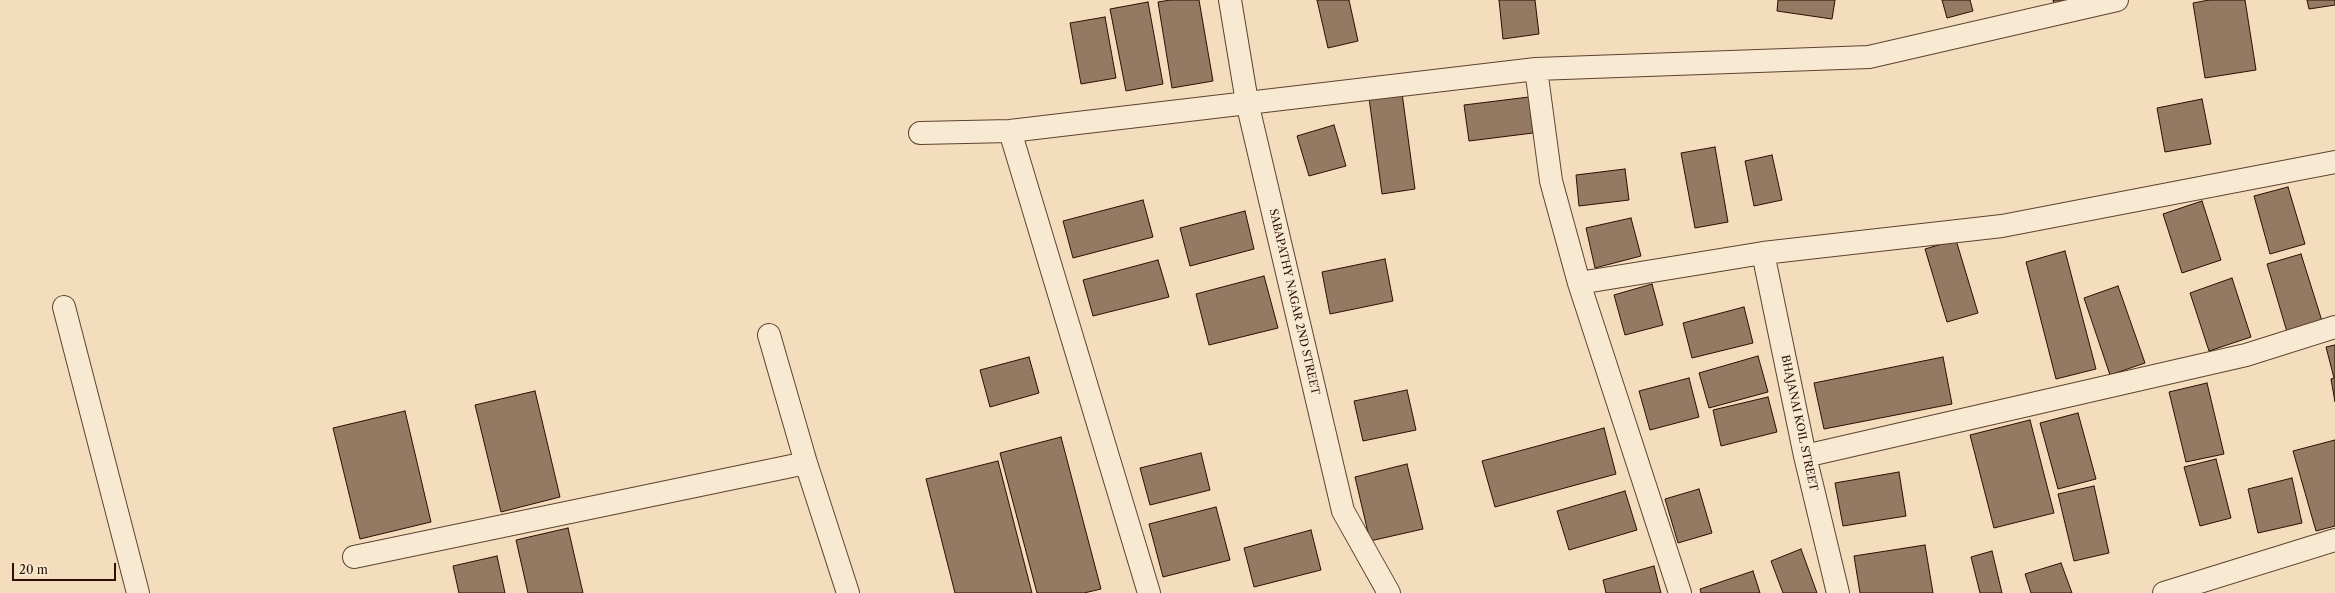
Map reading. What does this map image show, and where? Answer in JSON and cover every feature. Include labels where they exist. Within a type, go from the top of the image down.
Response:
[{"type":"street","name":"SABAPATHY NAGAR 2ND STREET","points":[[1230,0],[1247,102],[1343,511],[1389,593]]},
{"type":"street","points":[[920,134],[1010,131],[1536,69],[1869,57],[2117,0]]},
{"type":"street","points":[[1536,69],[1550,181],[1579,283],[1680,593]]},
{"type":"street","points":[[1010,131],[1149,593]]},
{"type":"street","points":[[1579,283],[1763,253],[2002,226],[2335,162]]},
{"type":"street","name":"BHAJANAI KOIL STREET","points":[[1763,253],[1805,456],[1838,593]]},
{"type":"street","points":[[64,307],[138,593]]},
{"type":"street","points":[[1805,456],[2239,356],[2335,327]]},
{"type":"street","points":[[769,335],[806,463],[848,593]]},
{"type":"street","points":[[354,557],[806,463]]},
{"type":"street","points":[[2164,593],[2335,540]]},
{"type":"building","points":[[1170,0],[1199,0],[1213,81],[1172,88],[1158,2]]},
{"type":"building","points":[[1317,0],[1349,0],[1358,41],[1328,48]]},
{"type":"building","points":[[1499,0],[1535,0],[1539,34],[1503,39]]},
{"type":"building","points":[[1778,0],[1835,0],[1832,19],[1777,11]]},
{"type":"building","points":[[1942,0],[1970,0],[1973,11],[1947,18]]},
{"type":"building","points":[[2053,0],[2075,0],[2055,6]]},
{"type":"building","points":[[2209,0],[2245,0],[2256,70],[2205,78],[2193,3]]},
{"type":"building","points":[[2307,0],[2335,0],[2335,5],[2309,9]]},
{"type":"building","points":[[1148,2],[1163,84],[1126,91],[1110,9]]},
{"type":"building","points":[[1105,17],[1116,78],[1081,84],[1070,23]]},
{"type":"building","points":[[1402,93],[1415,189],[1382,194],[1369,98]]},
{"type":"building","points":[[1529,97],[1533,133],[1469,141],[1464,105]]},
{"type":"building","points":[[2202,99],[2211,144],[2165,152],[2157,108]]},
{"type":"building","points":[[1334,125],[1346,166],[1309,176],[1297,136]]},
{"type":"building","points":[[1715,147],[1728,222],[1695,228],[1681,153]]},
{"type":"building","points":[[1772,155],[1782,200],[1754,206],[1745,161]]},
{"type":"building","points":[[1625,169],[1629,200],[1579,206],[1576,175]]},
{"type":"building","points":[[2288,187],[2305,244],[2270,254],[2254,196]]},
{"type":"building","points":[[1143,200],[1153,237],[1073,258],[1063,221]]},
{"type":"building","points":[[2202,201],[2221,260],[2182,273],[2163,214]]},
{"type":"building","points":[[1245,211],[1254,249],[1190,266],[1180,228]]},
{"type":"building","points":[[1631,218],[1641,256],[1595,268],[1586,228]]},
{"type":"building","points":[[1956,240],[1978,313],[1947,322],[1925,249]]},
{"type":"building","points":[[2065,251],[2096,369],[2056,379],[2026,262]]},
{"type":"building","points":[[2301,254],[2322,321],[2287,332],[2267,264]]},
{"type":"building","points":[[1385,259],[1393,301],[1330,314],[1322,272]]},
{"type":"building","points":[[1158,260],[1169,297],[1093,316],[1083,280]]},
{"type":"building","points":[[1264,276],[1278,328],[1209,345],[1196,294]]},
{"type":"building","points":[[2232,278],[2251,337],[2209,351],[2190,293]]},
{"type":"building","points":[[1652,284],[1663,325],[1625,335],[1614,295]]},
{"type":"building","points":[[2118,286],[2145,363],[2110,375],[2084,298]]},
{"type":"building","points":[[1744,307],[1753,343],[1692,358],[1683,323]]},
{"type":"building","points":[[2335,345],[2335,402],[2331,379],[2334,378],[2326,347]]},
{"type":"building","points":[[1758,356],[1768,392],[1709,408],[1699,373]]},
{"type":"building","points":[[1029,357],[1039,393],[990,407],[980,370]]},
{"type":"building","points":[[1943,357],[1952,404],[1824,429],[1814,383]]},
{"type":"building","points":[[1689,378],[1699,417],[1650,430],[1639,391]]},
{"type":"building","points":[[2207,383],[2224,454],[2186,462],[2169,392]]},
{"type":"building","points":[[1407,390],[1416,430],[1363,441],[1354,401]]},
{"type":"building","points":[[535,391],[560,497],[501,512],[475,405]]},
{"type":"building","points":[[1768,397],[1777,432],[1721,446],[1713,410]]},
{"type":"building","points":[[405,411],[431,522],[360,539],[333,428]]},
{"type":"building","points":[[2078,413],[2096,479],[2058,489],[2040,423]]},
{"type":"building","points":[[2030,420],[2054,513],[1994,528],[1970,435]]},
{"type":"building","points":[[1604,428],[1616,474],[1495,507],[1482,461]]},
{"type":"building","points":[[1061,437],[1101,589],[1084,593],[1037,593],[1000,453]]},
{"type":"building","points":[[2335,440],[2335,526],[2316,531],[2293,451]]},
{"type":"building","points":[[1201,453],[1210,490],[1150,505],[1140,468]]},
{"type":"building","points":[[2216,459],[2231,518],[2200,526],[2184,467]]},
{"type":"building","points":[[998,461],[1032,593],[955,593],[926,479]]},
{"type":"building","points":[[1407,464],[1423,529],[1370,541],[1355,477]]},
{"type":"building","points":[[1899,472],[1906,516],[1843,526],[1835,483]]},
{"type":"building","points":[[2292,478],[2302,523],[2258,533],[2248,489]]},
{"type":"building","points":[[2094,486],[2109,553],[2074,561],[2058,494]]},
{"type":"building","points":[[1699,489],[1712,533],[1678,543],[1665,499]]},
{"type":"building","points":[[1625,491],[1637,530],[1569,550],[1557,511]]},
{"type":"building","points":[[1216,507],[1230,560],[1163,577],[1149,524]]},
{"type":"building","points":[[568,528],[583,593],[528,593],[516,540]]},
{"type":"building","points":[[1311,530],[1321,570],[1254,587],[1244,548]]},
{"type":"building","points":[[1925,545],[1933,593],[1860,593],[1854,556]]},
{"type":"building","points":[[1801,549],[1817,593],[1783,593],[1771,561]]},
{"type":"building","points":[[1992,551],[2002,593],[1980,593],[1971,557]]},
{"type":"building","points":[[497,556],[505,593],[459,593],[453,566]]},
{"type":"building","points":[[2061,563],[2072,593],[2031,593],[2025,574]]},
{"type":"building","points":[[1654,566],[1661,593],[1606,593],[1603,580]]},
{"type":"building","points":[[1753,571],[1760,593],[1701,593],[1700,589]]}]
